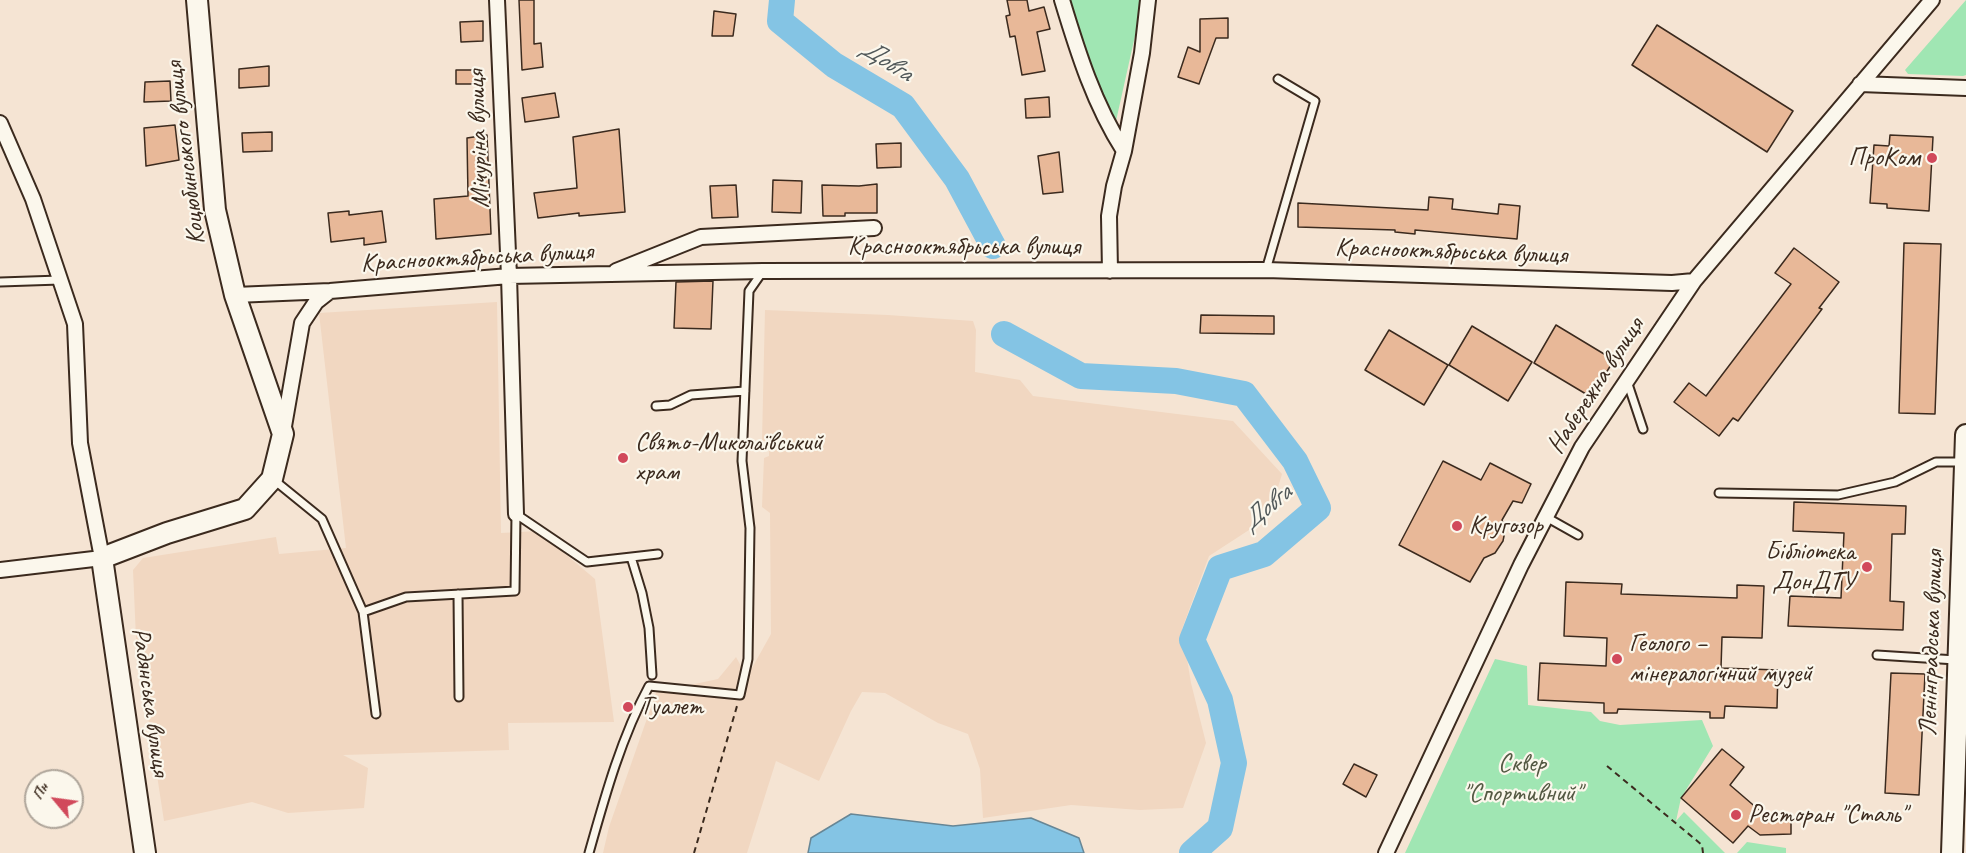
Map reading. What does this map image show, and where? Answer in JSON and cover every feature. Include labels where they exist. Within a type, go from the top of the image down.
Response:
[{"type":"street","name":"Коцюбинського вулиця","points":[[197,0],[215,210],[235,295],[283,434]]},
{"type":"street","name":"Мічуріна вулиця","points":[[497,0],[516,514]]},
{"type":"street","points":[[1062,0],[1093,94],[1109,128],[1124,151]]},
{"type":"street","points":[[1110,272],[1109,216],[1114,186],[1124,151],[1142,53],[1148,0]]},
{"type":"street","name":"Набережна вулиця","points":[[1386,853],[1545,517],[1582,447],[1694,281],[1932,0]]},
{"type":"street","points":[[1860,84],[1966,88]]},
{"type":"street","points":[[0,123],[33,199],[75,324],[80,443],[102,558]]},
{"type":"street","points":[[609,274],[700,237],[874,228]]},
{"type":"street","name":"Краснооктябрьська вулиця","points":[[235,295],[330,291],[509,276],[763,272],[1266,270],[1672,283],[1694,281]]},
{"type":"street","points":[[0,570],[102,558],[167,533],[245,509],[272,479],[283,434],[302,323],[316,302],[330,291]]},
{"type":"street","name":"Ленінградська вулиця","points":[[1952,853],[1962,688],[1958,660],[1966,435]]},
{"type":"street","name":"Радянська вулиця","points":[[102,558],[145,853]]},
{"type":"lane","points":[[1266,270],[1315,101],[1278,79]]},
{"type":"lane","points":[[590,853],[608,784],[637,707],[649,686],[740,695],[748,659],[750,528],[742,461],[749,291],[763,272]]},
{"type":"lane","points":[[0,282],[61,280]]},
{"type":"lane","points":[[1627,381],[1643,429]]},
{"type":"lane","points":[[656,406],[670,405],[691,395],[745,391]]},
{"type":"lane","points":[[1719,493],[1838,495],[1895,482],[1936,462],[1965,462]]},
{"type":"lane","points":[[272,479],[321,519],[363,612],[376,714]]},
{"type":"lane","points":[[516,514],[587,562],[658,554]]},
{"type":"lane","points":[[363,612],[406,597],[515,591],[516,514]]},
{"type":"lane","points":[[1545,517],[1578,535]]},
{"type":"lane","points":[[631,557],[642,593],[649,628],[652,675]]},
{"type":"lane","points":[[458,594],[459,697]]},
{"type":"lane","points":[[1877,655],[1958,660]]},
{"type":"path","points":[[694,853],[740,695]]},
{"type":"path","points":[[1607,766],[1702,845],[1703,853]]},
{"type":"shaded area","points":[[497,302],[501,533],[538,531],[595,579],[614,722],[508,723],[509,750],[343,755],[368,768],[364,808],[288,813],[252,802],[164,821],[136,638],[133,570],[143,558],[276,537],[279,554],[346,548],[319,313]]},
{"type":"shaded area","points":[[765,310],[973,321],[976,330],[975,372],[1020,380],[1033,396],[1233,421],[1282,474],[1269,517],[1209,556],[1182,629],[1191,683],[1206,743],[1183,808],[1140,810],[1071,805],[983,818],[980,769],[968,734],[938,723],[885,693],[862,692],[819,781],[776,761],[747,853],[603,853],[609,827],[657,690],[718,679],[736,657],[747,677],[771,634],[770,513],[762,507],[764,458],[769,456],[769,442],[762,441]]},
{"type":"green space","points":[[1067,0],[1143,0],[1114,130],[1073,24]]},
{"type":"green space","points":[[1966,0],[1966,75],[1908,74],[1905,70]]},
{"type":"green space","name":"Сквер \"Спортивний\"","points":[[1495,659],[1527,666],[1528,705],[1591,712],[1600,721],[1620,725],[1702,720],[1713,746],[1681,798],[1676,821],[1684,812],[1725,853],[1405,853]]},
{"type":"green space","points":[[1747,842],[1786,848],[1786,853],[1737,853]]},
{"type":"water","points":[[851,814],[953,826],[1031,818],[1079,838],[1084,853],[808,853],[811,838]]},
{"type":"building","points":[[519,0],[534,0],[534,44],[541,43],[543,67],[522,70]]},
{"type":"building","points":[[1007,0],[1027,0],[1029,11],[1044,7],[1050,29],[1037,32],[1045,71],[1022,75],[1015,36],[1010,37],[1006,16],[1010,15]]},
{"type":"building","points":[[714,11],[736,14],[733,36],[712,36]]},
{"type":"building","points":[[1228,18],[1228,38],[1216,38],[1199,84],[1178,77],[1188,47],[1200,52],[1200,19]]},
{"type":"building","points":[[483,21],[483,41],[461,42],[460,22]]},
{"type":"building","points":[[1657,25],[1793,111],[1767,152],[1632,65]]},
{"type":"building","points":[[269,66],[269,86],[239,88],[239,69]]},
{"type":"building","points":[[456,70],[482,70],[482,84],[456,84]]},
{"type":"building","points":[[170,81],[171,101],[144,102],[145,82]]},
{"type":"building","points":[[555,93],[559,117],[525,122],[522,98]]},
{"type":"building","points":[[1049,97],[1050,117],[1026,118],[1025,99]]},
{"type":"building","points":[[175,125],[179,160],[146,166],[144,128]]},
{"type":"building","points":[[619,129],[625,212],[579,216],[579,213],[538,218],[534,193],[577,188],[573,137]]},
{"type":"building","points":[[272,132],[272,151],[243,152],[242,133]]},
{"type":"building","points":[[487,135],[491,234],[436,239],[434,199],[468,196],[467,138]]},
{"type":"building","points":[[1890,135],[1933,137],[1929,211],[1887,208],[1887,204],[1870,203],[1874,145],[1889,146]]},
{"type":"building","points":[[901,143],[901,167],[877,168],[876,144]]},
{"type":"building","points":[[1059,152],[1063,192],[1043,194],[1038,156]]},
{"type":"building","points":[[773,180],[802,181],[801,213],[772,212]]},
{"type":"building","points":[[877,184],[877,213],[823,216],[822,185]]},
{"type":"building","points":[[736,185],[738,217],[712,218],[710,186]]},
{"type":"building","points":[[1429,197],[1453,199],[1452,209],[1498,214],[1499,204],[1520,206],[1517,239],[1415,230],[1415,234],[1395,232],[1395,230],[1298,227],[1298,203],[1428,210]]},
{"type":"building","points":[[349,211],[349,215],[382,211],[386,242],[364,245],[364,238],[331,242],[328,213]]},
{"type":"building","points":[[1904,243],[1941,244],[1935,414],[1899,413]]},
{"type":"building","points":[[1794,248],[1839,282],[1819,308],[1822,309],[1738,421],[1733,418],[1719,436],[1674,402],[1689,383],[1706,396],[1791,284],[1775,273]]},
{"type":"building","points":[[713,281],[711,329],[674,328],[676,282]]},
{"type":"building","points":[[1201,315],[1274,316],[1274,334],[1200,333]]},
{"type":"building","points":[[1556,325],[1614,360],[1591,397],[1534,363]]},
{"type":"building","points":[[1472,326],[1532,362],[1508,401],[1449,365]]},
{"type":"building","points":[[1389,330],[1448,365],[1424,405],[1365,370]]},
{"type":"building","name":"Кругозор","points":[[1443,461],[1481,480],[1490,463],[1531,484],[1522,503],[1513,501],[1502,520],[1505,531],[1503,541],[1495,553],[1484,558],[1470,582],[1399,545]]},
{"type":"building","name":"Бібліотека ДонДТУ","points":[[1794,502],[1906,506],[1905,534],[1892,534],[1890,601],[1904,602],[1903,630],[1788,626],[1790,596],[1841,598],[1844,533],[1793,531]]},
{"type":"building","points":[[1566,582],[1622,584],[1621,594],[1737,598],[1737,585],[1764,586],[1762,638],[1722,637],[1721,668],[1778,670],[1777,708],[1725,706],[1724,718],[1710,718],[1710,712],[1618,709],[1617,713],[1604,713],[1604,703],[1538,700],[1540,663],[1606,666],[1607,638],[1564,636]]},
{"type":"building","points":[[1891,673],[1925,674],[1919,795],[1885,793]]},
{"type":"building","points":[[1722,749],[1744,767],[1730,785],[1766,816],[1791,815],[1791,834],[1760,835],[1748,826],[1733,843],[1681,798]]},
{"type":"building","points":[[1354,764],[1377,775],[1366,797],[1343,784]]},
{"type":"waterway","name":"Довга","points":[[782,0],[780,21],[834,65],[903,106],[957,179],[993,246]]},
{"type":"waterway","name":"Довга","points":[[1004,334],[1081,376],[1176,381],[1244,394],[1295,461],[1318,508],[1264,554],[1220,568],[1192,640],[1220,700],[1234,763],[1220,828],[1192,853]]},
{"type":"place","name":"ПроКом","points":[[1932,158]]},
{"type":"place","name":"Свято-Миколаївський храм","points":[[623,458]]},
{"type":"place","name":"Кругозор","points":[[1457,526]]},
{"type":"place","name":"Бібліотека ДонДТУ","points":[[1867,567]]},
{"type":"place","name":"Геолого – мінералогічний музей","points":[[1617,659]]},
{"type":"place","name":"Туалет","points":[[628,707]]},
{"type":"place","name":"Ресторан \"Сталь\"","points":[[1736,815]]}]
